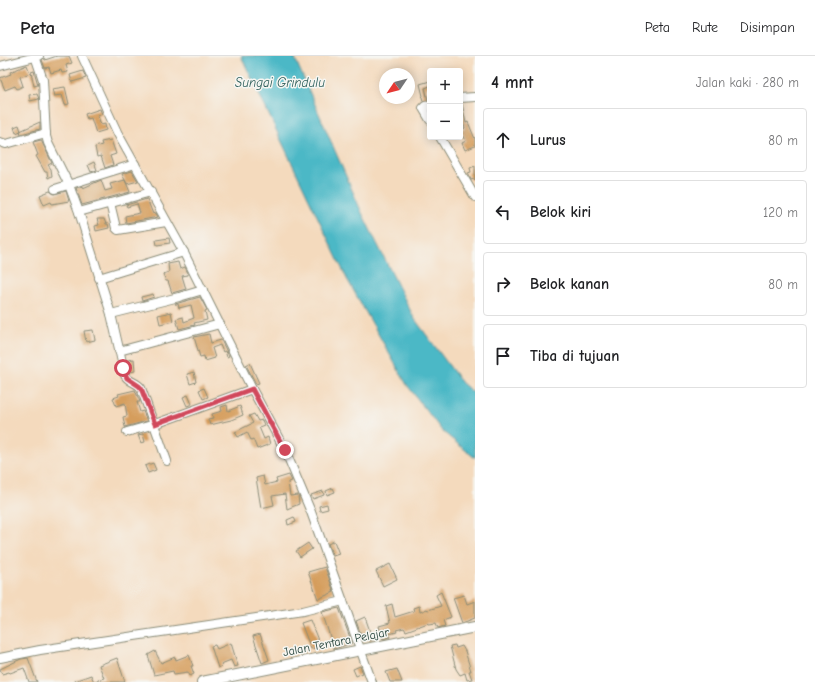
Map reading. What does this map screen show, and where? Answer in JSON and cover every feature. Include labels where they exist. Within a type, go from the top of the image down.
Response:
[{"type":"main road","name":"Jalan Tentara Pelajar","points":[[202,682],[475,627]]},
{"type":"street","points":[[0,66],[37,56],[43,80],[46,133],[48,142],[69,185],[79,212],[111,314],[119,351],[127,378],[141,388],[167,461]]},
{"type":"street","points":[[82,56],[118,134],[184,252],[252,389],[285,450],[311,512],[372,682]]},
{"type":"street","points":[[463,98],[475,97]]},
{"type":"street","points":[[427,106],[424,108],[427,114]]},
{"type":"street","points":[[0,142],[6,144],[46,133]]},
{"type":"street","points":[[442,140],[475,197]]},
{"type":"street","points":[[55,189],[135,164]]},
{"type":"street","points":[[79,212],[150,192]]},
{"type":"street","points":[[110,203],[116,228],[118,230],[166,222]]},
{"type":"street","points":[[99,278],[184,252]]},
{"type":"street","points":[[111,314],[203,290]]},
{"type":"street","points":[[119,351],[220,324]]},
{"type":"street","points":[[127,432],[155,424],[252,389]]},
{"type":"street","points":[[0,658],[71,645],[295,612],[343,601]]},
{"type":"water","name":"Sungai Grindulu","points":[[241,56],[294,56],[362,213],[414,318],[462,383],[475,394],[475,458],[442,431],[407,385],[347,279]]},
{"type":"building","points":[[57,56],[69,56],[72,63],[66,65],[68,72],[62,73],[61,70],[51,73],[49,67],[45,68],[42,60],[44,58],[45,60]]},
{"type":"building","points":[[27,65],[30,73],[20,77],[23,86],[17,89],[15,86],[5,90],[0,78]]},
{"type":"building","points":[[34,71],[38,85],[34,86],[31,72]]},
{"type":"building","points":[[83,71],[86,78],[72,82],[70,75]]},
{"type":"building","points":[[427,82],[427,87],[425,88],[427,100],[423,101],[420,84]]},
{"type":"building","points":[[65,87],[69,104],[65,105],[62,95],[54,96],[52,89]]},
{"type":"building","points":[[37,94],[39,99],[30,101],[29,95]]},
{"type":"building","points":[[100,109],[102,114],[98,116],[101,125],[105,124],[106,130],[96,133],[91,118],[87,119],[85,114]]},
{"type":"building","points":[[463,109],[466,123],[468,122],[475,139],[475,146],[465,150],[462,143],[466,141],[463,134],[463,129],[465,128],[463,124]]},
{"type":"building","points":[[40,122],[40,129],[21,134],[20,131]]},
{"type":"building","points":[[19,125],[21,131],[16,133],[14,127]]},
{"type":"building","points":[[41,140],[52,163],[48,165],[51,169],[52,176],[48,178],[47,172],[45,172],[36,156],[38,155],[33,142]]},
{"type":"building","points":[[111,140],[116,154],[110,156],[113,165],[105,168],[101,156],[97,157],[95,147],[102,145],[101,142]]},
{"type":"building","points":[[94,162],[97,170],[91,172],[88,165]]},
{"type":"building","points":[[475,166],[475,180],[471,180],[468,173],[471,172],[470,168]]},
{"type":"building","points":[[132,171],[138,181],[127,184],[122,174]]},
{"type":"building","points":[[101,180],[105,191],[112,189],[110,184],[125,180],[130,192],[82,205],[76,188],[83,186],[83,188]]},
{"type":"building","points":[[50,191],[54,194],[66,191],[69,201],[52,204],[51,202],[44,205],[40,195]]},
{"type":"building","points":[[147,199],[153,214],[156,213],[158,217],[126,223],[125,216],[140,213],[137,204],[127,207],[126,205]]},
{"type":"building","points":[[97,219],[104,219],[109,228],[96,231],[95,226],[99,225]]},
{"type":"building","points":[[169,238],[170,243],[157,245],[156,240]]},
{"type":"building","points":[[178,262],[180,269],[185,267],[188,273],[188,275],[182,276],[186,289],[172,293],[168,281],[166,281],[163,274],[169,272],[168,264]]},
{"type":"building","points":[[153,294],[154,297],[142,301],[141,297]]},
{"type":"building","points":[[200,297],[207,310],[205,311],[207,320],[179,329],[176,319],[183,317],[184,322],[194,318],[191,305],[179,308],[178,304],[175,304]]},
{"type":"building","points":[[171,312],[173,321],[160,324],[158,315]]},
{"type":"building","points":[[93,330],[95,340],[86,342],[84,331]]},
{"type":"building","points":[[209,334],[211,343],[221,340],[229,356],[227,357],[225,351],[223,352],[220,345],[212,348],[215,358],[205,361],[204,356],[200,357],[194,337]]},
{"type":"building","points":[[134,359],[135,371],[130,372],[127,360]]},
{"type":"building","points":[[250,363],[259,383],[256,384],[246,365]]},
{"type":"building","points":[[194,372],[196,382],[190,384],[187,374]]},
{"type":"building","points":[[204,388],[208,397],[203,399],[199,390]]},
{"type":"building","points":[[135,390],[140,402],[137,402],[140,412],[143,411],[147,421],[125,427],[123,417],[127,416],[125,403],[116,406],[113,398],[119,396],[118,394]]},
{"type":"building","points":[[188,395],[192,404],[187,406],[183,397]]},
{"type":"building","points":[[227,405],[228,411],[240,406],[243,415],[231,420],[210,425],[208,419],[213,418],[212,414],[222,411],[221,407]]},
{"type":"building","points":[[254,414],[258,421],[262,420],[264,425],[259,427],[264,439],[268,437],[270,444],[257,449],[253,439],[251,440],[247,432],[238,437],[235,432],[253,423],[249,416]]},
{"type":"building","points":[[143,434],[145,442],[141,443],[138,435]]},
{"type":"building","points":[[153,463],[156,470],[148,473],[145,466]]},
{"type":"building","points":[[289,475],[292,481],[288,482],[290,496],[298,495],[299,504],[287,509],[285,494],[272,496],[274,505],[261,508],[256,478],[263,476],[265,485],[277,482],[276,479]]},
{"type":"building","points":[[333,488],[335,492],[327,495],[326,491]]},
{"type":"building","points":[[323,491],[324,495],[313,499],[311,495]]},
{"type":"building","points":[[327,504],[328,509],[320,511],[319,506]]},
{"type":"building","points":[[294,517],[296,522],[288,525],[287,520]]},
{"type":"building","points":[[334,541],[339,554],[333,556],[328,544]]},
{"type":"building","points":[[308,543],[312,549],[300,557],[296,551]]},
{"type":"building","points":[[390,564],[397,579],[383,586],[376,571]]},
{"type":"building","points":[[325,567],[334,592],[318,599],[308,572]]},
{"type":"building","points":[[441,592],[451,617],[443,620],[445,626],[438,628],[436,623],[428,623],[406,631],[404,628],[396,630],[397,632],[389,634],[390,637],[383,639],[379,626],[390,623],[386,606],[392,604],[395,617],[414,611],[413,608],[419,606],[420,612],[427,609],[428,610],[441,606],[436,595]]},
{"type":"building","points":[[464,595],[467,604],[475,601],[475,618],[462,623],[453,598]]},
{"type":"building","points":[[339,608],[352,643],[334,649],[322,612]]},
{"type":"building","points":[[365,617],[373,640],[369,641],[368,637],[362,638],[356,621]]},
{"type":"building","points":[[310,620],[321,648],[316,650],[316,648],[311,649],[301,623]]},
{"type":"building","points":[[260,634],[269,660],[262,663],[253,636]]},
{"type":"building","points":[[231,643],[238,666],[234,667],[231,660],[221,664],[222,666],[218,668],[211,646],[215,645],[217,649]]},
{"type":"building","points":[[455,645],[456,648],[462,646],[465,651],[472,679],[467,680],[465,673],[460,675],[456,669],[450,646]]},
{"type":"building","points":[[155,651],[161,663],[175,657],[176,660],[189,655],[194,674],[190,676],[188,672],[174,674],[173,671],[154,675],[148,655]]},
{"type":"building","points":[[28,658],[37,682],[29,682],[24,668],[2,674],[0,669],[21,659]]},
{"type":"building","points":[[117,658],[125,682],[95,682],[104,678],[99,665]]},
{"type":"building","points":[[360,666],[363,673],[356,676],[353,669]]},
{"type":"building","points":[[397,669],[402,682],[390,682],[386,672]]},
{"type":"building","points":[[91,675],[94,682],[74,682],[74,681]]},
{"type":"route","points":[[123,368],[129,381],[141,388],[155,424],[252,389],[285,450]]}]
